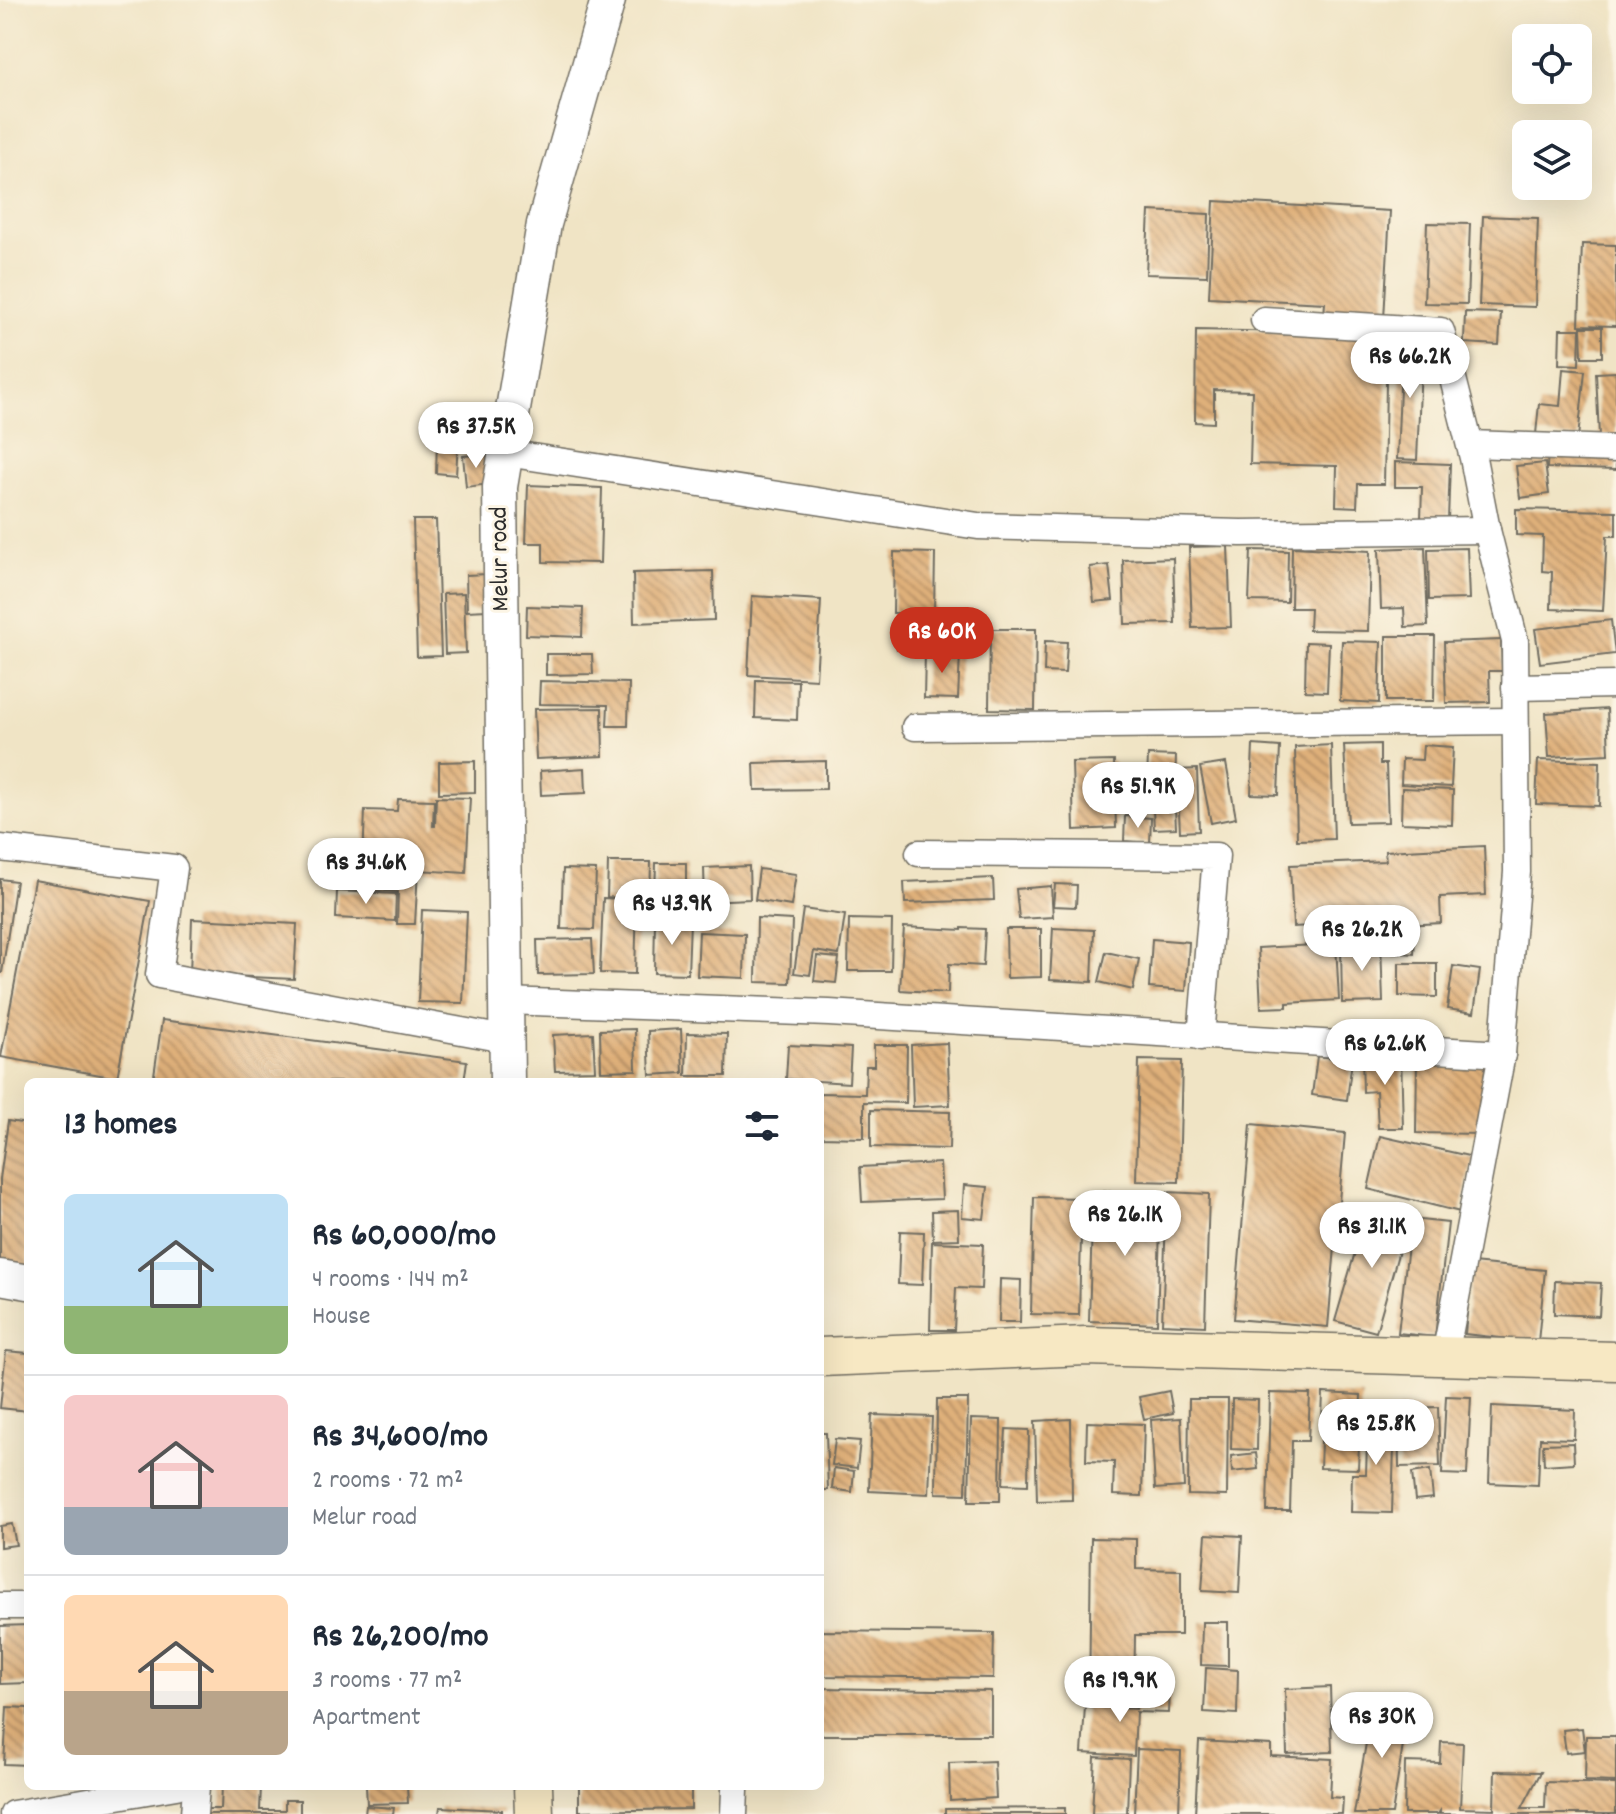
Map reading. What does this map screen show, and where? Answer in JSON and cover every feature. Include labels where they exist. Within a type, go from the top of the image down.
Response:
[{"type":"main road","points":[[824,1357],[1086,1346],[1616,1361]]},
{"type":"main road","points":[[533,1790],[534,1814]]},
{"type":"street","name":"Melur road","points":[[507,1078],[500,487],[544,224],[608,0]]},
{"type":"street","points":[[1264,320],[1441,331],[1515,641],[1517,872],[1502,1054],[1445,1356]]},
{"type":"street","points":[[1470,444],[1616,449]]},
{"type":"street","points":[[506,453],[978,526],[1241,533],[1487,530]]},
{"type":"street","points":[[1515,687],[1616,685]]},
{"type":"street","points":[[915,727],[1515,721]]},
{"type":"street","points":[[0,848],[174,868],[159,975],[505,1039]]},
{"type":"street","points":[[919,853],[1216,856],[1201,1037]]},
{"type":"street","points":[[506,1001],[829,1013],[1502,1054]]},
{"type":"street","points":[[0,1277],[24,1281]]},
{"type":"street","points":[[0,1606],[24,1606]]},
{"type":"street","points":[[13,1814],[153,1790]]},
{"type":"street","points":[[194,1814],[196,1790]]},
{"type":"building","points":[[1214,201],[1390,211],[1384,319],[1324,315],[1325,303],[1209,297]]},
{"type":"building","points":[[1149,211],[1209,214],[1207,276],[1146,274]]},
{"type":"building","points":[[1483,216],[1538,218],[1535,307],[1479,305]]},
{"type":"building","points":[[1427,223],[1470,224],[1467,304],[1424,303]]},
{"type":"building","points":[[1582,244],[1616,245],[1616,326],[1579,325]]},
{"type":"building","points":[[1465,312],[1501,313],[1499,345],[1464,343]]},
{"type":"building","points":[[1581,327],[1602,327],[1602,357],[1582,357]]},
{"type":"building","points":[[1560,329],[1580,329],[1579,365],[1559,364]]},
{"type":"building","points":[[1196,330],[1387,334],[1384,484],[1358,484],[1357,507],[1336,506],[1337,466],[1250,464],[1252,391],[1214,390],[1214,423],[1195,422]]},
{"type":"building","points":[[1402,341],[1422,341],[1417,460],[1397,459]]},
{"type":"building","points":[[1563,369],[1585,371],[1578,438],[1536,434],[1539,404],[1560,406]]},
{"type":"building","points":[[1616,372],[1616,435],[1599,436],[1596,373]]},
{"type":"building","points":[[437,441],[458,441],[456,475],[436,473]]},
{"type":"building","points":[[1548,449],[1616,451],[1616,470],[1547,468]]},
{"type":"building","points":[[487,454],[490,484],[466,487],[463,456]]},
{"type":"building","points":[[1395,462],[1450,464],[1448,520],[1421,519],[1422,487],[1395,487]]},
{"type":"building","points":[[1545,463],[1549,494],[1520,498],[1516,466]]},
{"type":"building","points":[[528,485],[602,488],[600,563],[543,562],[543,543],[526,543]]},
{"type":"building","points":[[1516,509],[1616,511],[1616,536],[1607,536],[1603,611],[1551,609],[1552,572],[1542,571],[1543,536],[1516,535]]},
{"type":"building","points":[[413,520],[436,520],[441,656],[417,657]]},
{"type":"building","points":[[1228,546],[1231,627],[1192,628],[1189,547]]},
{"type":"building","points":[[1292,547],[1370,551],[1368,631],[1309,630],[1310,608],[1291,608]]},
{"type":"building","points":[[1425,547],[1428,626],[1405,627],[1404,608],[1381,609],[1379,549]]},
{"type":"building","points":[[1467,548],[1469,599],[1429,600],[1428,549]]},
{"type":"building","points":[[1251,550],[1288,551],[1287,602],[1249,601]]},
{"type":"building","points":[[894,552],[935,553],[934,613],[893,613]]},
{"type":"building","points":[[1173,558],[1175,623],[1125,624],[1123,560]]},
{"type":"building","points":[[1109,565],[1113,600],[1094,602],[1090,567]]},
{"type":"building","points":[[713,571],[714,620],[634,623],[633,573]]},
{"type":"building","points":[[486,574],[487,610],[467,611],[466,575]]},
{"type":"building","points":[[464,593],[466,653],[445,654],[443,594]]},
{"type":"building","points":[[752,596],[821,600],[816,679],[748,675]]},
{"type":"building","points":[[527,606],[583,608],[582,637],[526,635]]},
{"type":"building","points":[[950,620],[951,647],[897,649],[896,622]]},
{"type":"building","points":[[1611,620],[1615,654],[1540,663],[1535,629]]},
{"type":"building","points":[[990,629],[1036,629],[1035,710],[989,709]]},
{"type":"building","points":[[1386,636],[1435,636],[1434,701],[1386,701]]},
{"type":"building","points":[[1501,640],[1502,671],[1489,671],[1490,702],[1446,703],[1444,642]]},
{"type":"building","points":[[1045,641],[1067,642],[1065,673],[1044,672]]},
{"type":"building","points":[[1342,641],[1381,642],[1379,703],[1340,701]]},
{"type":"building","points":[[1306,642],[1329,643],[1327,692],[1305,691]]},
{"type":"building","points":[[925,652],[960,653],[958,699],[924,698]]},
{"type":"building","points":[[546,654],[592,654],[593,674],[546,675]]},
{"type":"building","points":[[756,680],[798,681],[797,720],[755,718]]},
{"type":"building","points":[[540,681],[629,683],[628,726],[607,726],[608,705],[539,704]]},
{"type":"building","points":[[602,708],[603,756],[536,759],[534,709]]},
{"type":"building","points":[[1607,709],[1609,754],[1549,757],[1546,713]]},
{"type":"building","points":[[1380,744],[1380,764],[1386,764],[1388,822],[1348,823],[1344,745]]},
{"type":"building","points":[[1253,745],[1280,747],[1278,795],[1251,794]]},
{"type":"building","points":[[1331,745],[1334,839],[1297,840],[1295,747]]},
{"type":"building","points":[[1423,745],[1453,747],[1451,787],[1401,784],[1402,759],[1422,760]]},
{"type":"building","points":[[1148,755],[1176,756],[1175,784],[1147,783]]},
{"type":"building","points":[[1538,760],[1600,762],[1599,806],[1536,804]]},
{"type":"building","points":[[475,761],[475,792],[439,793],[439,762]]},
{"type":"building","points":[[826,761],[826,789],[755,790],[754,763]]},
{"type":"building","points":[[1114,761],[1116,828],[1074,830],[1072,762]]},
{"type":"building","points":[[1226,763],[1236,818],[1211,823],[1200,767]]},
{"type":"building","points":[[585,768],[586,793],[541,795],[540,771]]},
{"type":"building","points":[[1197,769],[1199,831],[1180,832],[1177,770]]},
{"type":"building","points":[[1174,787],[1176,828],[1154,829],[1152,788]]},
{"type":"building","points":[[1402,788],[1453,790],[1452,825],[1401,823]]},
{"type":"building","points":[[436,797],[470,798],[466,873],[418,870],[415,924],[397,924],[398,892],[362,890],[365,810],[397,811],[398,799],[434,800],[435,826]]},
{"type":"building","points":[[1125,816],[1151,818],[1150,843],[1124,841]]},
{"type":"building","points":[[1484,846],[1486,895],[1440,897],[1441,923],[1330,929],[1329,925],[1293,927],[1290,865],[1386,861],[1385,851]]},
{"type":"building","points":[[608,862],[651,862],[650,898],[607,897]]},
{"type":"building","points":[[656,863],[686,863],[686,896],[655,895]]},
{"type":"building","points":[[749,866],[750,899],[705,901],[704,868]]},
{"type":"building","points":[[563,869],[596,870],[594,930],[561,929]]},
{"type":"building","points":[[759,869],[796,874],[791,906],[755,900]]},
{"type":"building","points":[[993,878],[994,900],[905,903],[904,882]]},
{"type":"building","points":[[0,879],[16,881],[2,973],[0,973]]},
{"type":"building","points":[[34,880],[150,901],[117,1078],[1,1057]]},
{"type":"building","points":[[1055,884],[1077,885],[1076,907],[1053,906]]},
{"type":"building","points":[[1051,886],[1053,917],[1019,919],[1016,889]]},
{"type":"building","points":[[337,891],[396,894],[395,921],[336,918]]},
{"type":"building","points":[[603,898],[637,900],[635,974],[600,973]]},
{"type":"building","points":[[803,909],[845,915],[839,955],[814,951],[810,975],[794,973]]},
{"type":"building","points":[[422,910],[467,912],[463,1003],[418,1002]]},
{"type":"building","points":[[757,918],[792,920],[790,983],[756,982]]},
{"type":"building","points":[[192,919],[297,924],[294,979],[190,974]]},
{"type":"building","points":[[849,919],[892,920],[891,971],[848,971]]},
{"type":"building","points":[[655,920],[690,921],[688,974],[654,973]]},
{"type":"building","points":[[904,927],[985,929],[983,966],[949,964],[948,993],[900,990]]},
{"type":"building","points":[[1053,928],[1094,930],[1092,982],[1050,980]]},
{"type":"building","points":[[1006,929],[1041,929],[1041,977],[1007,978]]},
{"type":"building","points":[[699,932],[745,934],[744,978],[697,976]]},
{"type":"building","points":[[1388,936],[1415,939],[1414,954],[1387,952]]},
{"type":"building","points":[[592,939],[594,974],[538,975],[537,940]]},
{"type":"building","points":[[1152,939],[1189,942],[1186,991],[1149,988]]},
{"type":"building","points":[[1381,943],[1383,1002],[1342,1003],[1341,945]]},
{"type":"building","points":[[1336,944],[1339,1000],[1261,1008],[1258,948]]},
{"type":"building","points":[[1106,952],[1139,959],[1133,990],[1099,982]]},
{"type":"building","points":[[817,956],[839,958],[836,983],[814,981]]},
{"type":"building","points":[[1399,963],[1437,963],[1437,997],[1399,996]]},
{"type":"building","points":[[1453,966],[1480,970],[1474,1013],[1447,1009]]},
{"type":"building","points":[[162,1020],[467,1061],[465,1078],[154,1078]]},
{"type":"building","points":[[635,1029],[636,1070],[601,1071],[600,1030]]},
{"type":"building","points":[[681,1029],[683,1073],[650,1075],[648,1031]]},
{"type":"building","points":[[593,1033],[595,1070],[555,1071],[553,1035]]},
{"type":"building","points":[[687,1033],[727,1034],[726,1076],[686,1076]]},
{"type":"building","points":[[947,1043],[950,1105],[913,1107],[911,1045]]},
{"type":"building","points":[[788,1045],[851,1048],[849,1083],[824,1081],[824,1078],[786,1078]]},
{"type":"building","points":[[874,1045],[907,1045],[906,1103],[864,1102],[864,1138],[824,1137],[824,1093],[865,1094],[866,1066],[874,1066]]},
{"type":"building","points":[[1401,1053],[1403,1128],[1378,1128],[1376,1091],[1363,1092],[1362,1055]]},
{"type":"building","points":[[1317,1056],[1352,1060],[1347,1100],[1312,1095]]},
{"type":"building","points":[[1417,1059],[1485,1061],[1483,1134],[1416,1133]]},
{"type":"building","points":[[1139,1060],[1182,1061],[1179,1182],[1136,1181]]},
{"type":"building","points":[[871,1110],[950,1112],[949,1149],[871,1147]]},
{"type":"building","points":[[8,1121],[24,1123],[24,1267],[0,1264],[0,1179]]},
{"type":"building","points":[[1251,1124],[1345,1133],[1328,1327],[1234,1319]]},
{"type":"building","points":[[1380,1136],[1473,1157],[1460,1212],[1368,1189]]},
{"type":"building","points":[[940,1163],[942,1199],[862,1202],[860,1167]]},
{"type":"building","points":[[964,1185],[988,1187],[984,1219],[962,1217]]},
{"type":"building","points":[[1093,1191],[1161,1194],[1157,1324],[1089,1321]]},
{"type":"building","points":[[1167,1192],[1209,1194],[1205,1326],[1162,1324]]},
{"type":"building","points":[[1034,1197],[1082,1198],[1079,1315],[1031,1314]]},
{"type":"building","points":[[1368,1208],[1408,1219],[1376,1332],[1335,1321]]},
{"type":"building","points":[[958,1210],[959,1239],[933,1240],[932,1211]]},
{"type":"building","points":[[1411,1219],[1448,1223],[1435,1337],[1398,1333]]},
{"type":"building","points":[[900,1231],[924,1232],[922,1285],[898,1284]]},
{"type":"building","points":[[932,1242],[983,1244],[981,1289],[956,1288],[954,1330],[930,1330]]},
{"type":"building","points":[[1472,1263],[1545,1270],[1538,1342],[1465,1334]]},
{"type":"building","points":[[1000,1279],[1021,1280],[1020,1322],[999,1322]]},
{"type":"building","points":[[1555,1281],[1601,1283],[1599,1316],[1554,1314]]},
{"type":"building","points":[[6,1351],[24,1353],[24,1411],[0,1408]]},
{"type":"building","points":[[1169,1391],[1173,1413],[1144,1419],[1139,1397]]},
{"type":"building","points":[[1270,1393],[1310,1394],[1308,1441],[1292,1441],[1290,1511],[1267,1511]]},
{"type":"building","points":[[1323,1393],[1361,1395],[1358,1469],[1320,1468]]},
{"type":"building","points":[[1446,1396],[1471,1397],[1467,1475],[1442,1474]]},
{"type":"building","points":[[937,1399],[968,1399],[966,1494],[936,1493]]},
{"type":"building","points":[[1189,1399],[1228,1399],[1227,1496],[1188,1495]]},
{"type":"building","points":[[1232,1399],[1258,1400],[1257,1450],[1231,1449]]},
{"type":"building","points":[[1492,1406],[1575,1410],[1574,1439],[1540,1438],[1538,1485],[1489,1483]]},
{"type":"building","points":[[1438,1407],[1440,1466],[1399,1467],[1398,1408]]},
{"type":"building","points":[[1368,1412],[1395,1412],[1392,1513],[1351,1512],[1352,1474],[1366,1474]]},
{"type":"building","points":[[872,1415],[932,1417],[929,1494],[869,1491]]},
{"type":"building","points":[[1181,1418],[1184,1487],[1155,1489],[1151,1420]]},
{"type":"building","points":[[971,1419],[1001,1420],[1000,1501],[969,1501]]},
{"type":"building","points":[[1071,1419],[1072,1500],[1037,1501],[1035,1421]]},
{"type":"building","points":[[1087,1422],[1144,1424],[1142,1496],[1113,1495],[1114,1462],[1086,1461]]},
{"type":"building","points":[[1006,1429],[1029,1430],[1028,1485],[1003,1484]]},
{"type":"building","points":[[824,1433],[826,1433],[828,1490],[824,1490]]},
{"type":"building","points":[[835,1439],[860,1441],[857,1468],[832,1465]]},
{"type":"building","points":[[1573,1443],[1574,1463],[1544,1465],[1543,1444]]},
{"type":"building","points":[[1256,1453],[1258,1469],[1232,1472],[1231,1456]]},
{"type":"building","points":[[834,1468],[854,1471],[852,1492],[832,1489]]},
{"type":"building","points":[[1430,1470],[1433,1498],[1415,1500],[1412,1473]]},
{"type":"building","points":[[12,1524],[16,1545],[0,1547],[0,1526]]},
{"type":"building","points":[[1206,1534],[1242,1536],[1239,1593],[1202,1591]]},
{"type":"building","points":[[1091,1538],[1136,1539],[1136,1569],[1181,1570],[1181,1635],[1135,1635],[1134,1705],[1089,1704]]},
{"type":"building","points":[[1202,1622],[1228,1622],[1228,1666],[1201,1665]]},
{"type":"building","points":[[24,1625],[24,1683],[0,1684],[0,1626]]},
{"type":"building","points":[[824,1631],[994,1633],[993,1678],[824,1676]]},
{"type":"building","points":[[1206,1668],[1238,1670],[1237,1714],[1204,1712]]},
{"type":"building","points":[[1330,1687],[1332,1752],[1287,1754],[1285,1689]]},
{"type":"building","points":[[824,1688],[991,1691],[991,1735],[824,1735]]},
{"type":"building","points":[[1137,1688],[1170,1689],[1169,1713],[1136,1712],[1134,1756],[1082,1753],[1085,1706],[1136,1709]]},
{"type":"building","points":[[1373,1702],[1409,1708],[1392,1814],[1354,1814]]},
{"type":"building","points":[[7,1707],[24,1708],[24,1765],[4,1764]]},
{"type":"building","points":[[1582,1728],[1585,1751],[1566,1753],[1563,1730]]},
{"type":"building","points":[[1586,1736],[1616,1736],[1616,1782],[1585,1781]]},
{"type":"building","points":[[1199,1741],[1271,1745],[1271,1756],[1332,1759],[1330,1797],[1343,1798],[1342,1814],[1195,1814]]},
{"type":"building","points":[[1441,1742],[1463,1743],[1460,1808],[1494,1809],[1495,1771],[1541,1772],[1522,1808],[1545,1808],[1546,1782],[1616,1784],[1616,1814],[1440,1814],[1440,1811],[1438,1814],[1404,1814],[1405,1762],[1440,1763]]},
{"type":"building","points":[[1137,1749],[1181,1751],[1179,1814],[1134,1814]]},
{"type":"building","points":[[1095,1757],[1129,1759],[1127,1814],[1092,1814]]},
{"type":"building","points":[[994,1761],[996,1798],[950,1801],[949,1763]]},
{"type":"building","points":[[222,1790],[261,1790],[260,1810],[285,1810],[285,1800],[300,1800],[300,1814],[206,1814],[207,1809],[221,1809]]},
{"type":"building","points":[[366,1790],[407,1790],[408,1803],[367,1804]]},
{"type":"building","points":[[579,1790],[691,1790],[691,1809],[579,1811]]},
{"type":"building","points":[[366,1806],[394,1808],[393,1814],[365,1814]]},
{"type":"building","points":[[440,1807],[502,1810],[502,1814],[439,1814]]},
{"type":"building","points":[[1065,1808],[1065,1814],[945,1814],[945,1809]]}]
